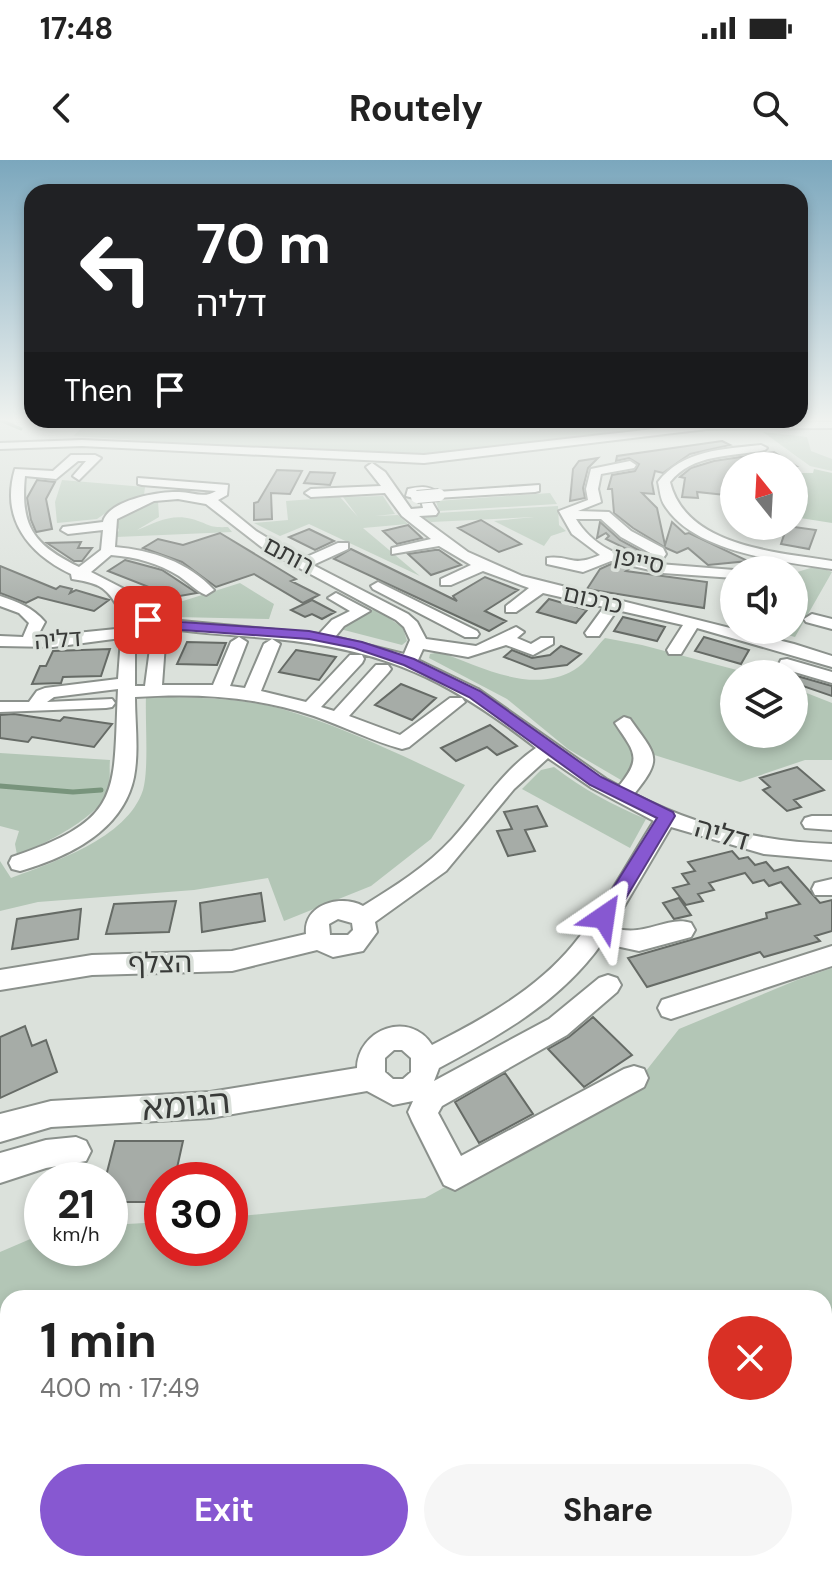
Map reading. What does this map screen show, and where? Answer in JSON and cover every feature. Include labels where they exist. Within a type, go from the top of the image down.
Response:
[{"type":"street","points":[[77,576],[108,551],[111,545],[110,517],[137,501],[166,496],[208,500],[221,495],[224,488],[175,484]]},
{"type":"street","points":[[368,484],[369,490]]},
{"type":"street","points":[[311,493],[343,486],[369,490],[377,484]]},
{"type":"street","name":"כרכום","points":[[396,484],[407,513],[442,541],[483,565],[541,587],[761,639],[832,662]]},
{"type":"street","points":[[593,484],[595,502],[565,511],[567,516],[604,515],[626,534],[658,551],[651,565]]},
{"type":"street","points":[[664,484],[665,499],[678,516],[700,531],[720,536]]},
{"type":"street","points":[[407,513],[431,512],[426,502],[432,494],[425,490],[412,492],[412,496],[417,497],[439,495],[535,488]]},
{"type":"street","name":"רותם","points":[[208,500],[226,509],[249,534],[385,607],[413,644]]},
{"type":"street","points":[[689,507],[720,528]]},
{"type":"street","name":"סייפן","points":[[567,516],[585,541],[610,556],[651,565],[720,572]]},
{"type":"street","points":[[68,530],[108,525]]},
{"type":"street","points":[[737,540],[761,556]]},
{"type":"street","points":[[737,540],[775,547],[789,556]]},
{"type":"street","points":[[397,551],[442,541]]},
{"type":"street","points":[[12,543],[43,563],[119,592],[135,629],[153,691]]},
{"type":"street","points":[[304,564],[343,546]]},
{"type":"street","points":[[108,551],[146,554],[163,560],[206,590]]},
{"type":"street","points":[[552,561],[583,568],[610,556]]},
{"type":"street","points":[[808,564],[832,565]]},
{"type":"street","points":[[446,582],[483,565]]},
{"type":"street","points":[[378,586],[471,634]]},
{"type":"street","points":[[511,609],[541,587]]},
{"type":"street","points":[[321,590],[362,611],[338,623],[325,638]]},
{"type":"street","points":[[0,601],[32,614],[37,622],[30,635]]},
{"type":"street","points":[[593,633],[614,604]]},
{"type":"street","points":[[413,644],[441,619]]},
{"type":"street","points":[[812,619],[832,624]]},
{"type":"street","points":[[675,650],[693,622]]},
{"type":"street","name":"דליה","points":[[0,633],[30,635],[182,626],[262,630],[357,644],[413,644],[549,748],[622,796],[667,816],[750,843],[832,852]]},
{"type":"street","points":[[20,863],[73,840],[111,810],[124,777],[127,688],[135,629]]},
{"type":"street","name":"דליה","points":[[0,641],[53,642],[135,629]]},
{"type":"street","points":[[413,644],[478,653],[510,635],[533,650],[547,641]]},
{"type":"street","points":[[220,690],[239,642]]},
{"type":"street","points":[[251,694],[272,644]]},
{"type":"street","points":[[309,709],[356,659]]},
{"type":"street","points":[[337,718],[382,669]]},
{"type":"street","points":[[808,671],[832,678]]},
{"type":"street","points":[[35,708],[43,695],[51,692],[127,688],[153,691],[220,690],[251,694],[309,709],[402,743],[456,702]]},
{"type":"street","points":[[0,707],[106,703]]},
{"type":"street","points":[[622,796],[644,769],[644,753],[624,723]]},
{"type":"street","name":"הצלף","points":[[0,980],[92,965],[232,961],[319,940],[317,924],[328,913],[350,910],[363,918],[405,891],[447,856],[523,765],[549,748]]},
{"type":"street","points":[[427,1061],[484,1033],[557,977],[596,930],[667,816]]},
{"type":"street","points":[[596,930],[631,943],[683,930]]},
{"type":"street","points":[[671,1008],[832,956]]},
{"type":"street","points":[[608,985],[558,1027],[432,1097],[422,1112],[455,1175],[634,1078]]},
{"type":"street","points":[[501,1021],[527,1045]]},
{"type":"street","points":[[399,1039],[417,1045],[427,1061],[424,1077],[409,1090],[387,1090],[372,1078],[369,1060],[380,1045],[399,1039]]},
{"type":"street","name":"הגומא","points":[[0,1128],[51,1114],[210,1105],[372,1078]]},
{"type":"street","points":[[0,1168],[46,1154],[76,1151]]},
{"type":"green space","points":[[61,484],[145,487],[144,495],[120,503],[97,519],[57,523],[55,502]]},
{"type":"green space","points":[[808,484],[832,484],[832,523],[808,519]]},
{"type":"green space","points":[[550,493],[557,504],[439,511],[436,501]]},
{"type":"green space","points":[[383,496],[395,514],[375,516],[398,515],[408,524],[363,528],[420,576],[309,524],[280,536],[254,523],[288,520],[286,501],[340,497],[358,517],[343,497]]},
{"type":"green space","points":[[158,501],[159,517],[137,530],[163,520],[184,517],[212,526],[228,527],[232,532],[116,537],[119,530],[116,523],[121,514]]},
{"type":"green space","points":[[558,506],[559,525],[566,531],[551,536],[544,546],[494,521],[534,517],[431,522],[418,514]]},
{"type":"green space","points":[[817,566],[832,572],[808,614],[808,569]]},
{"type":"green space","points":[[240,583],[274,604],[269,619],[175,617],[160,615],[143,606],[183,601]]},
{"type":"green space","points":[[375,608],[403,628],[407,641],[402,645],[340,629]]},
{"type":"green space","points":[[605,638],[720,666],[720,748],[808,748],[808,694],[832,703],[832,760],[805,760],[740,782],[648,753],[621,780],[568,749],[507,699],[429,658],[430,654],[440,652],[506,676],[541,680],[574,670]]},
{"type":"green space","points":[[146,696],[231,700],[282,709],[352,734],[465,785],[431,839],[371,886],[284,921],[268,878],[194,890],[38,902],[0,911],[0,861],[11,878],[67,856],[105,835],[122,822],[134,807],[145,781]]},
{"type":"green space","points":[[0,753],[110,760],[108,791],[103,801],[82,820],[54,838],[17,855],[15,844],[19,831],[0,826]]},
{"type":"green space","points":[[554,767],[598,796],[646,819],[630,848],[522,789],[541,770]]},
{"type":"green space","points":[[832,968],[832,1290],[0,1290],[0,1252],[24,1242],[24,1266],[128,1266],[128,1224],[144,1223],[144,1266],[248,1266],[248,1215],[425,1198],[638,1081],[679,1029]]},
{"type":"building","points":[[35,484],[54,484],[46,499],[52,529],[36,532],[27,498]]},
{"type":"building","points":[[269,484],[295,484],[290,494],[271,493],[272,519],[254,520],[254,503],[258,502]]},
{"type":"building","points":[[572,484],[584,484],[585,498],[570,501]]},
{"type":"building","points":[[609,484],[652,484],[654,494],[642,493],[657,508],[665,545],[672,522],[685,534],[689,533],[737,556],[720,556],[720,564],[708,565],[688,548],[677,553],[666,548],[614,513],[612,489],[608,489]]},
{"type":"building","points":[[684,484],[720,484],[720,494],[697,492],[698,498],[682,497]]},
{"type":"building","points":[[481,520],[521,544],[499,552],[458,528]]},
{"type":"building","points":[[600,522],[620,540],[648,555],[645,559],[624,553],[629,550],[606,539],[609,536],[606,533],[597,538]]},
{"type":"building","points":[[408,525],[422,538],[397,544],[383,531]]},
{"type":"building","points":[[309,529],[334,541],[315,550],[289,537]]},
{"type":"building","points":[[808,529],[816,530],[809,549],[781,544],[782,540],[808,540]]},
{"type":"building","points":[[220,533],[296,579],[291,581],[319,595],[303,603],[254,574],[216,587],[182,562],[143,548],[158,539],[183,545]]},
{"type":"building","points":[[81,542],[78,548],[92,548],[82,561],[74,561],[47,543]]},
{"type":"building","points":[[351,549],[457,601],[453,596],[485,577],[518,590],[485,611],[506,621],[489,631],[334,559]]},
{"type":"building","points":[[439,550],[461,565],[431,575],[408,554]]},
{"type":"building","points":[[125,560],[162,570],[197,593],[174,597],[108,571]]},
{"type":"building","points":[[611,564],[630,568],[626,571],[707,582],[704,608],[587,589],[600,569]]},
{"type":"building","points":[[0,566],[56,589],[60,586],[72,589],[70,593],[76,590],[109,600],[94,611],[38,597],[26,603],[0,593]]},
{"type":"building","points":[[549,599],[587,610],[576,623],[537,612]]},
{"type":"building","points":[[312,600],[335,612],[322,619],[312,614],[305,617],[291,610]]},
{"type":"building","points":[[623,617],[665,627],[657,641],[614,631]]},
{"type":"building","points":[[704,637],[749,650],[743,660],[727,660],[695,651]]},
{"type":"building","points":[[187,642],[226,643],[217,665],[177,664]]},
{"type":"building","points":[[561,646],[581,654],[567,665],[535,669],[504,657],[512,650],[532,658],[550,655]]},
{"type":"building","points":[[110,649],[101,676],[63,677],[61,683],[32,684],[40,666],[46,666],[53,651]]},
{"type":"building","points":[[296,650],[336,657],[319,680],[279,672]]},
{"type":"building","points":[[808,679],[832,686],[832,696],[808,688]]},
{"type":"building","points":[[401,684],[436,698],[412,720],[375,705]]},
{"type":"building","points":[[0,715],[112,724],[94,747],[32,737],[28,742],[0,738]]},
{"type":"building","points":[[490,725],[517,746],[497,755],[487,747],[456,761],[441,748]]},
{"type":"building","points":[[797,767],[824,790],[794,800],[801,807],[787,811],[763,790],[770,787],[760,778]]},
{"type":"building","points":[[537,806],[547,826],[525,830],[535,851],[508,856],[497,831],[512,829],[504,812]]},
{"type":"building","points":[[732,851],[739,859],[748,857],[755,865],[766,862],[774,871],[788,867],[820,903],[832,900],[832,931],[815,936],[820,941],[764,957],[760,952],[647,987],[628,958],[767,918],[766,913],[800,904],[781,882],[769,886],[764,880],[753,883],[745,873],[709,883],[714,890],[698,894],[703,901],[686,905],[673,888],[689,884],[682,874],[695,871],[688,862]]},
{"type":"building","points":[[261,893],[265,921],[202,932],[200,903]]},
{"type":"building","points":[[679,898],[691,915],[674,919],[663,903]]},
{"type":"building","points":[[176,901],[169,932],[106,934],[114,904]]},
{"type":"building","points":[[81,909],[78,939],[12,949],[17,919]]},
{"type":"building","points":[[593,1017],[632,1055],[584,1087],[548,1049]]},
{"type":"building","points":[[25,1026],[32,1046],[46,1040],[57,1072],[0,1098],[0,1037]]},
{"type":"building","points":[[505,1073],[533,1114],[479,1143],[455,1102]]},
{"type":"building","points":[[115,1141],[183,1141],[178,1162],[144,1162],[144,1202],[128,1202],[128,1162],[110,1162]]},
{"type":"waterway","points":[[0,786],[73,792],[101,790]]},
{"type":"route","points":[[148,620],[182,626],[309,635],[357,644],[409,662],[475,694],[596,781],[667,816],[604,917]]}]
